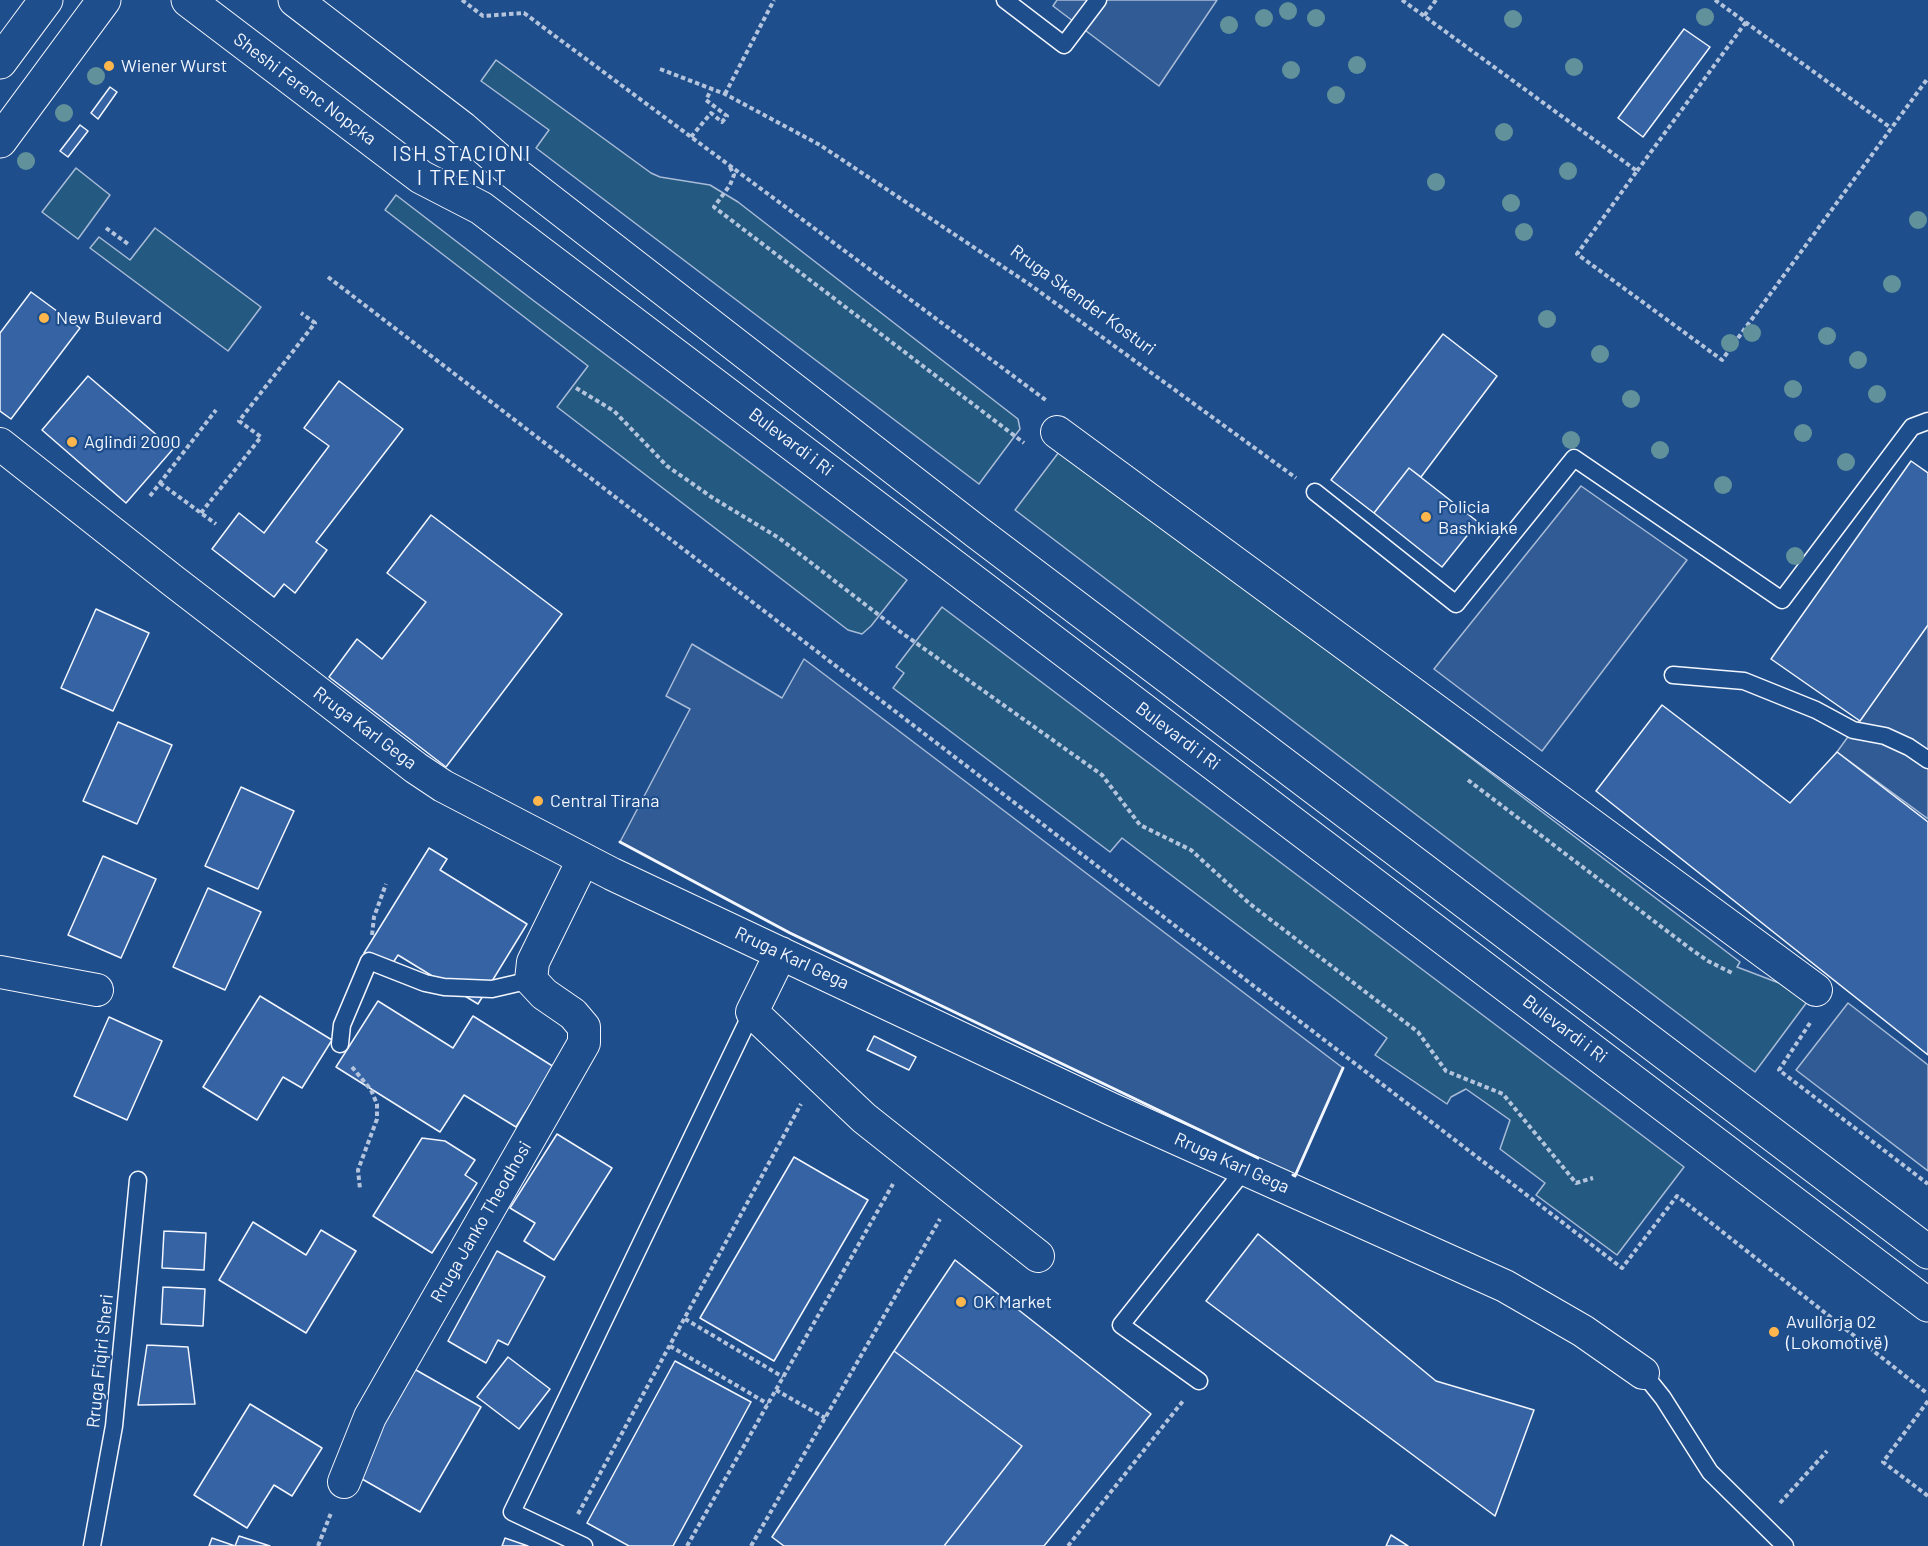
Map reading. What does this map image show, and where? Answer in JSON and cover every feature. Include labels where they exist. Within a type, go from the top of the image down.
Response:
[{"type":"main road","points":[[0,62],[46,0]]},
{"type":"main road","points":[[0,141],[104,0]]},
{"type":"main road","name":"Sheshi Ferenc Nopçka","points":[[188,0],[421,177]]},
{"type":"main road","points":[[295,0],[462,128],[508,169],[978,533],[1928,1252]]},
{"type":"main road","name":"Bulevardi i Ri","points":[[421,177],[482,208],[1928,1305]]},
{"type":"street","points":[[1057,432],[1815,1004]]},
{"type":"street","name":"Rruga Karl Gega","points":[[0,444],[442,786],[583,860],[1245,1169],[1505,1286],[1583,1331],[1643,1373]]},
{"type":"street","points":[[531,980],[533,962],[583,860]]},
{"type":"street","points":[[781,953],[752,1012],[864,1118],[1038,1256]]},
{"type":"street","points":[[0,972],[97,990]]},
{"type":"street","name":"Rruga Janko Theodhosi","points":[[344,1482],[370,1417],[584,1043],[584,1027],[573,1014],[544,994],[531,980]]},
{"type":"lane","points":[[1005,0],[1064,45],[1098,0]]},
{"type":"lane","points":[[1315,492],[1456,604],[1574,458],[1782,600],[1912,428],[1928,421]]},
{"type":"lane","points":[[1673,675],[1744,681],[1816,710],[1853,730],[1885,736],[1910,747],[1928,760]]},
{"type":"lane","points":[[340,1044],[342,1025],[369,961],[425,983],[444,987],[492,989],[531,980]]},
{"type":"lane","points":[[584,1546],[512,1512],[752,1012]]},
{"type":"lane","points":[[1199,1381],[1121,1325],[1245,1169]]},
{"type":"lane","name":"Rruga Fiqiri Sheri","points":[[92,1546],[114,1426],[138,1180]]},
{"type":"lane","points":[[1643,1373],[1663,1398],[1710,1472],[1785,1546]]},
{"type":"path","points":[[462,0],[483,16],[524,12],[1065,414],[1057,432]]},
{"type":"path","points":[[725,94],[774,0]]},
{"type":"path","points":[[1402,0],[1637,171]]},
{"type":"path","points":[[1424,16],[1436,0]]},
{"type":"path","points":[[1715,0],[1891,128]]},
{"type":"path","points":[[1746,22],[1577,254],[1722,360],[1928,78]]},
{"type":"path","name":"Rruga Skender Kosturi","points":[[660,69],[725,94],[820,145],[1029,284],[1315,492]]},
{"type":"path","points":[[691,137],[711,113],[722,122],[727,116],[706,100],[712,88]]},
{"type":"path","points":[[730,167],[734,175],[730,185],[714,207],[1015,436]]},
{"type":"path","points":[[106,228],[128,244]]},
{"type":"path","points":[[328,277],[1622,1268],[1677,1196],[1928,1394]]},
{"type":"path","points":[[201,513],[261,437],[238,421],[315,323],[302,313]]},
{"type":"path","points":[[576,388],[614,411],[667,466],[713,498],[779,538],[902,633],[1102,775],[1140,825],[1191,850],[1250,904],[1418,1032],[1446,1071],[1503,1094],[1576,1183],[1593,1178]]},
{"type":"path","points":[[150,496],[216,410]]},
{"type":"path","points":[[160,483],[216,524]]},
{"type":"path","points":[[369,961],[374,917],[386,884]]},
{"type":"path","points":[[1815,1004],[1779,1070],[1928,1184]]},
{"type":"path","points":[[340,1044],[349,1063],[371,1090],[377,1104],[377,1119],[358,1170],[360,1189]]},
{"type":"path","points":[[565,1537],[818,1074]]},
{"type":"path","points":[[687,1546],[909,1155]]},
{"type":"path","points":[[751,1546],[956,1191]]},
{"type":"path","points":[[684,1319],[783,1377]]},
{"type":"path","points":[[670,1346],[768,1404]]},
{"type":"path","points":[[1068,1546],[1199,1381]]},
{"type":"path","points":[[776,1390],[825,1418]]},
{"type":"path","points":[[1928,1401],[1882,1462],[1928,1496]]},
{"type":"path","points":[[1761,1524],[1827,1451]]},
{"type":"shaded area","points":[[1057,0],[1217,0],[1159,86],[1053,6]]},
{"type":"shaded area","points":[[496,60],[651,173],[660,177],[710,185],[738,202],[1018,419],[1020,429],[979,484],[536,148],[549,130],[481,81]]},
{"type":"shaded area","points":[[76,168],[110,195],[78,239],[42,212]]},
{"type":"shaded area","points":[[396,195],[907,580],[871,626],[862,634],[848,630],[557,407],[588,366],[385,210]]},
{"type":"shaded area","points":[[155,228],[261,307],[228,351],[90,248],[99,237],[130,260]]},
{"type":"shaded area","points":[[1062,448],[1740,962],[1737,967],[1779,983],[1807,1002],[1755,1072],[1015,510]]},
{"type":"shaded area","points":[[1581,486],[1687,560],[1542,751],[1434,669]]},
{"type":"shaded area","points":[[942,607],[1684,1167],[1617,1255],[1536,1195],[1545,1183],[1500,1149],[1510,1120],[1466,1089],[1451,1097],[1447,1104],[1375,1055],[1387,1038],[1122,838],[1110,852],[893,688],[904,673],[896,667]]},
{"type":"shaded area","points":[[1928,625],[1928,819],[1837,752]]},
{"type":"shaded area","points":[[692,644],[782,698],[804,659],[1343,1068],[1295,1176],[790,933],[620,842],[690,709],[666,696]]},
{"type":"shaded area","points":[[1848,1003],[1928,1065],[1928,1171],[1796,1070]]},
{"type":"building","points":[[1684,29],[1710,47],[1643,137],[1618,118]]},
{"type":"building","points":[[110,87],[117,92],[98,119],[91,113]]},
{"type":"building","points":[[80,125],[88,131],[68,157],[60,151]]},
{"type":"building","points":[[31,292],[80,328],[11,419],[0,411],[0,333]]},
{"type":"building","points":[[1443,334],[1497,376],[1421,477],[1409,468],[1374,513],[1331,480]]},
{"type":"building","points":[[88,376],[173,449],[126,503],[42,430]]},
{"type":"building","points":[[339,381],[403,429],[316,542],[327,550],[295,593],[284,584],[274,597],[212,549],[239,513],[264,533],[329,446],[304,428]]},
{"type":"building","points":[[1911,461],[1928,473],[1928,625],[1860,721],[1771,659]]},
{"type":"building","name":"Policia Bashkiake","points":[[1409,468],[1478,522],[1442,567],[1374,513]]},
{"type":"building","points":[[431,515],[562,614],[446,767],[329,677],[357,639],[382,659],[426,602],[387,573]]},
{"type":"building","points":[[96,609],[149,633],[113,711],[61,688]]},
{"type":"building","points":[[1662,705],[1790,803],[1837,752],[1928,822],[1928,1055],[1596,791]]},
{"type":"building","points":[[118,722],[172,745],[137,824],[83,801]]},
{"type":"building","points":[[241,787],[294,811],[258,889],[205,866]]},
{"type":"building","points":[[429,848],[447,859],[440,870],[527,924],[478,1004],[398,955],[389,969],[364,953]]},
{"type":"building","points":[[103,856],[156,879],[121,958],[68,935]]},
{"type":"building","points":[[208,888],[261,912],[225,990],[173,967]]},
{"type":"building","points":[[260,996],[332,1040],[302,1088],[283,1077],[257,1120],[203,1087]]},
{"type":"building","points":[[378,1001],[453,1048],[473,1016],[554,1067],[516,1127],[464,1095],[440,1132],[336,1067]]},
{"type":"building","points":[[109,1017],[162,1041],[127,1120],[74,1096]]},
{"type":"building","points":[[874,1036],[916,1057],[909,1070],[867,1050]]},
{"type":"building","points":[[557,1134],[612,1168],[554,1260],[524,1241],[535,1223],[510,1208]]},
{"type":"building","points":[[422,1138],[445,1141],[475,1160],[465,1175],[477,1183],[432,1253],[373,1216]]},
{"type":"building","points":[[794,1157],[868,1200],[774,1361],[700,1318]]},
{"type":"building","points":[[253,1222],[306,1255],[321,1230],[356,1251],[306,1333],[219,1280]]},
{"type":"building","points":[[164,1231],[206,1233],[204,1270],[162,1268]]},
{"type":"building","points":[[1258,1234],[1436,1381],[1534,1410],[1495,1516],[1206,1301]]},
{"type":"building","points":[[497,1251],[545,1277],[508,1345],[498,1340],[486,1363],[448,1341]]},
{"type":"building","points":[[955,1260],[1151,1414],[1044,1546],[944,1546],[1022,1446],[894,1351]]},
{"type":"building","points":[[163,1287],[205,1289],[203,1326],[161,1324]]},
{"type":"building","points":[[147,1345],[188,1347],[195,1404],[138,1405]]},
{"type":"building","points":[[894,1351],[1022,1446],[944,1546],[784,1546],[772,1537]]},
{"type":"building","points":[[508,1357],[550,1389],[519,1429],[477,1397]]},
{"type":"building","points":[[675,1361],[751,1402],[673,1546],[629,1546],[587,1523]]},
{"type":"building","points":[[409,1366],[481,1407],[420,1512],[348,1471]]},
{"type":"building","points":[[250,1404],[322,1448],[292,1496],[274,1485],[247,1528],[194,1495]]},
{"type":"building","points":[[1391,1535],[1408,1546],[1386,1546]]},
{"type":"building","points":[[239,1536],[270,1546],[235,1546]]},
{"type":"building","points":[[212,1538],[235,1546],[209,1546]]},
{"type":"building","points":[[505,1538],[528,1546],[502,1546]]},
{"type":"wall","points":[[620,842],[790,933],[1258,1158]]},
{"type":"wall","points":[[1293,1175],[1295,1176],[1343,1068]]},
{"type":"place","name":"Wiener Wurst","points":[[109,66]]},
{"type":"place","name":"New Bulevard","points":[[44,318]]},
{"type":"place","name":"Aglindi 2000","points":[[72,442]]},
{"type":"place","name":"Policia Bashkiake","points":[[1426,517]]},
{"type":"place","name":"Central Tirana","points":[[538,801]]},
{"type":"place","name":"OK Market","points":[[961,1302]]},
{"type":"place","name":"Avullorja 02 (Lokomotivë)","points":[[1774,1332]]},
{"type":"district","name":"ISH STACIONI I TRENIT","points":[[462,166]]}]
